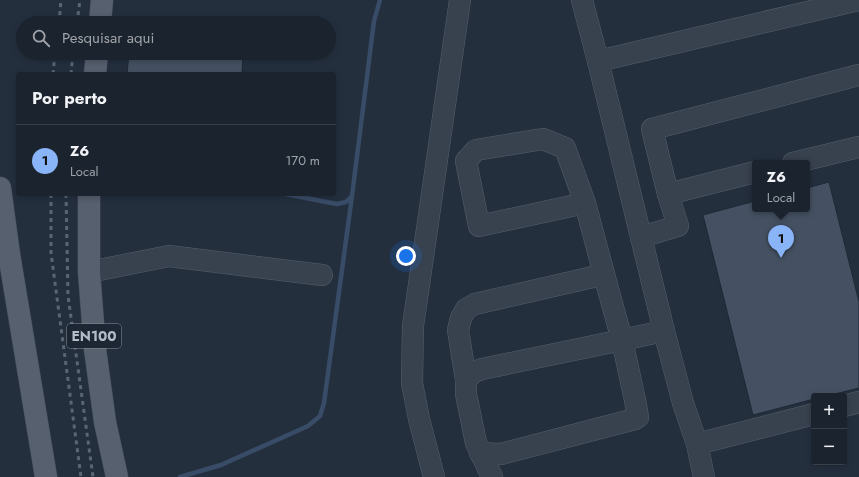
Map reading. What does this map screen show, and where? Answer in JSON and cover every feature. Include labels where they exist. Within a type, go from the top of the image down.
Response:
[{"type":"main road","points":[[101,16],[102,0]]},
{"type":"main road","points":[[95,72],[96,60]]},
{"type":"main road","points":[[0,188],[9,254],[46,477]]},
{"type":"main road","name":"EN100","points":[[89,196],[89,272],[95,349],[105,422],[117,477]]},
{"type":"lane","points":[[434,477],[419,419],[412,383],[413,326],[460,0]]},
{"type":"lane","points":[[582,0],[664,330],[704,477]]},
{"type":"lane","points":[[598,61],[859,0]]},
{"type":"lane","points":[[641,237],[678,226],[668,194],[652,129],[859,75]]},
{"type":"lane","points":[[480,453],[501,454],[630,421],[638,417],[622,340],[585,203],[565,148],[543,139],[476,150],[466,161],[478,226],[585,203]]},
{"type":"lane","points":[[805,160],[859,147]]},
{"type":"lane","points":[[668,194],[752,173]]},
{"type":"lane","points":[[89,272],[169,256],[322,274]]},
{"type":"lane","points":[[492,477],[476,443],[466,394],[466,380],[458,330],[461,318],[466,309],[474,304],[593,277],[604,277]]},
{"type":"lane","points":[[466,380],[474,372],[482,369],[664,330]]},
{"type":"lane","points":[[847,405],[859,402]]},
{"type":"lane","points":[[696,444],[811,415]]},
{"type":"building","points":[[128,60],[243,60],[242,72],[127,72]]},
{"type":"building","points":[[829,182],[859,302],[859,388],[839,393],[811,393],[811,400],[753,415],[703,215],[752,202],[752,212],[810,212],[810,187]]},
{"type":"waterway","points":[[180,477],[221,465],[308,426],[320,416],[324,403],[374,21],[380,0]]},
{"type":"waterway","points":[[295,196],[337,204],[346,202],[352,196]]},
{"type":"railway","points":[[60,16],[61,0]]},
{"type":"railway","points":[[78,16],[80,0]]},
{"type":"railway","points":[[53,72],[54,60]]},
{"type":"railway","points":[[71,72],[72,60]]},
{"type":"railway","points":[[51,196],[51,253],[81,477]]},
{"type":"railway","points":[[66,196],[68,296],[93,477]]},
{"type":"place","name":"Z6","points":[[781,258]]}]
